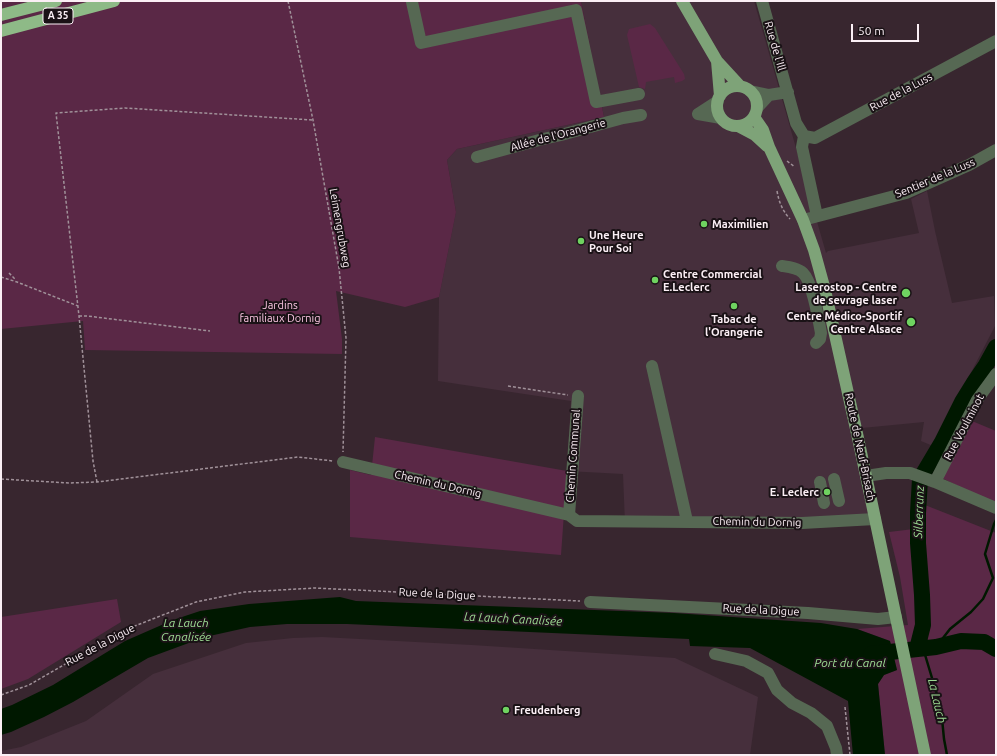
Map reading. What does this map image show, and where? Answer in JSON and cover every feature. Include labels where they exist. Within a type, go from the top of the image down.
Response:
[{"type":"highway","name":"A 35","points":[[1,15],[56,1]]},
{"type":"highway","name":"A 35","points":[[1,31],[114,1]]},
{"type":"main road","points":[[682,1],[717,61],[756,99],[755,112],[747,123],[738,126],[729,124],[721,118],[718,110],[719,98],[717,61]]},
{"type":"main road","points":[[719,98],[728,88],[745,89]]},
{"type":"main road","name":"Route de Neuf-Brisach","points":[[755,112],[779,168],[797,221],[814,250],[825,290],[925,755]]},
{"type":"main road","name":"Route de Neuf-Brisach","points":[[738,126],[755,135],[769,147]]},
{"type":"street","name":"Rue de l'Ill","points":[[762,1],[796,123],[804,136]]},
{"type":"street","points":[[412,2],[421,43],[576,10],[596,102],[640,94]]},
{"type":"street","name":"Rue de la Luss","points":[[804,136],[815,138],[996,41]]},
{"type":"street","points":[[745,89],[769,95],[788,92]]},
{"type":"street","points":[[755,112],[769,95]]},
{"type":"street","points":[[719,98],[698,114],[721,118]]},
{"type":"street","name":"Allée de l'Orangerie","points":[[477,157],[623,118],[641,115]]},
{"type":"street","points":[[804,136],[802,147],[817,216]]},
{"type":"street","name":"Sentier de la Luss","points":[[797,221],[906,193],[970,165],[996,150]]},
{"type":"street","points":[[782,266],[800,271],[804,274],[810,284],[821,333],[820,339],[816,343]]},
{"type":"street","points":[[652,366],[687,521]]},
{"type":"street","name":"Rue Voulminot","points":[[932,480],[977,400],[996,374]]},
{"type":"street","name":"Chemin Communal","points":[[569,515],[578,396]]},
{"type":"street","name":"Chemin du Dornig","points":[[343,462],[569,515],[577,521],[802,523],[875,519]]},
{"type":"street","points":[[866,476],[886,472],[910,472],[996,508]]},
{"type":"street","points":[[824,481],[828,502]]},
{"type":"street","name":"Rue de la Digue","points":[[590,602],[808,613],[878,619],[896,617]]},
{"type":"street","points":[[715,654],[746,661],[768,673],[777,690],[792,703],[811,713],[826,726],[836,748],[837,755]]},
{"type":"path","name":"Leimengrubweg","points":[[288,1],[312,120],[339,268],[346,338],[343,462]]},
{"type":"path","points":[[97,482],[93,461],[78,306],[56,113],[125,108],[312,120]]},
{"type":"path","points":[[777,192],[779,202],[784,212],[797,221]]},
{"type":"path","points":[[9,273],[17,282]]},
{"type":"path","points":[[1,277],[78,306]]},
{"type":"path","points":[[79,316],[210,331]]},
{"type":"path","points":[[508,386],[578,396]]},
{"type":"path","points":[[1,479],[69,483],[97,482],[298,458],[343,462]]},
{"type":"path","name":"Rue de la Digue","points":[[1,695],[29,684],[122,631],[196,602],[245,592],[315,588],[590,602]]},
{"type":"path","points":[[845,707],[850,755]]},
{"type":"shaded area","points":[[581,1],[754,1],[826,253],[828,251],[919,233],[911,199],[927,191],[952,303],[994,296],[995,326],[933,446],[921,441],[924,422],[862,428],[878,525],[625,524],[623,474],[567,471],[571,401],[438,381],[439,297],[456,212],[447,160],[457,149],[604,117]]},
{"type":"shaded area","points":[[322,637],[675,658],[758,697],[750,755],[1,755],[1,751],[21,747],[86,721],[153,674],[246,643],[293,638]]},
{"type":"green space","name":"Jardins familiaux Dornig","points":[[1,1],[581,1],[604,117],[457,149],[447,160],[456,212],[439,297],[405,307],[336,291],[342,339],[342,354],[85,350],[83,321],[1,329]]},
{"type":"green space","points":[[650,24],[655,28],[684,74],[685,79],[682,81],[675,83],[674,77],[646,82],[645,89],[639,87],[627,35],[629,29]]},
{"type":"green space","points":[[972,421],[996,431],[996,505],[942,478]]},
{"type":"green space","points":[[375,437],[567,471],[561,555],[350,537],[350,470],[371,475]]},
{"type":"green space","points":[[925,505],[996,533],[996,755],[885,755],[878,684],[884,675],[897,670],[890,641],[857,629],[908,625],[900,577],[889,532],[922,528]]},
{"type":"green space","points":[[117,599],[121,622],[28,679],[1,689],[1,617]]},
{"type":"water","name":"Port du Canal","points":[[340,597],[356,601],[674,613],[821,623],[857,629],[890,641],[897,670],[884,675],[878,684],[885,755],[853,755],[848,701],[750,648],[690,646],[689,639],[347,624],[287,624],[250,627],[205,637],[148,658],[73,702],[44,717],[1,735],[1,709],[53,685],[125,641],[173,620],[200,611],[249,604]]},
{"type":"waterway","name":"Silberrunz","points":[[917,649],[923,625],[918,543],[920,479],[942,442],[962,402],[996,347]]},
{"type":"waterway","points":[[936,647],[950,629],[971,612],[983,599],[993,578],[985,554],[996,520]]},
{"type":"waterway","name":"La Lauch Canalisée","points":[[871,654],[936,647],[961,641],[984,642],[996,649]]},
{"type":"waterway","name":"La Lauch Canalisée","points":[[984,642],[996,642]]},
{"type":"waterway","name":"La Lauch","points":[[923,648],[941,708],[947,755]]},
{"type":"place","name":"Maximilien","points":[[704,224]]},
{"type":"place","name":"Une Heure Pour Soi","points":[[581,241]]},
{"type":"place","name":"Centre Commercial E.Leclerc","points":[[655,280]]},
{"type":"place","name":"Laserostop - Centre de sevrage laser","points":[[906,293]]},
{"type":"place","name":"Tabac de l'Orangerie","points":[[734,306]]},
{"type":"place","name":"Centre Médico-Sportif Centre Alsace","points":[[911,322]]},
{"type":"place","name":"E. Leclerc","points":[[827,492]]},
{"type":"place","name":"Freudenberg","points":[[506,710]]}]
